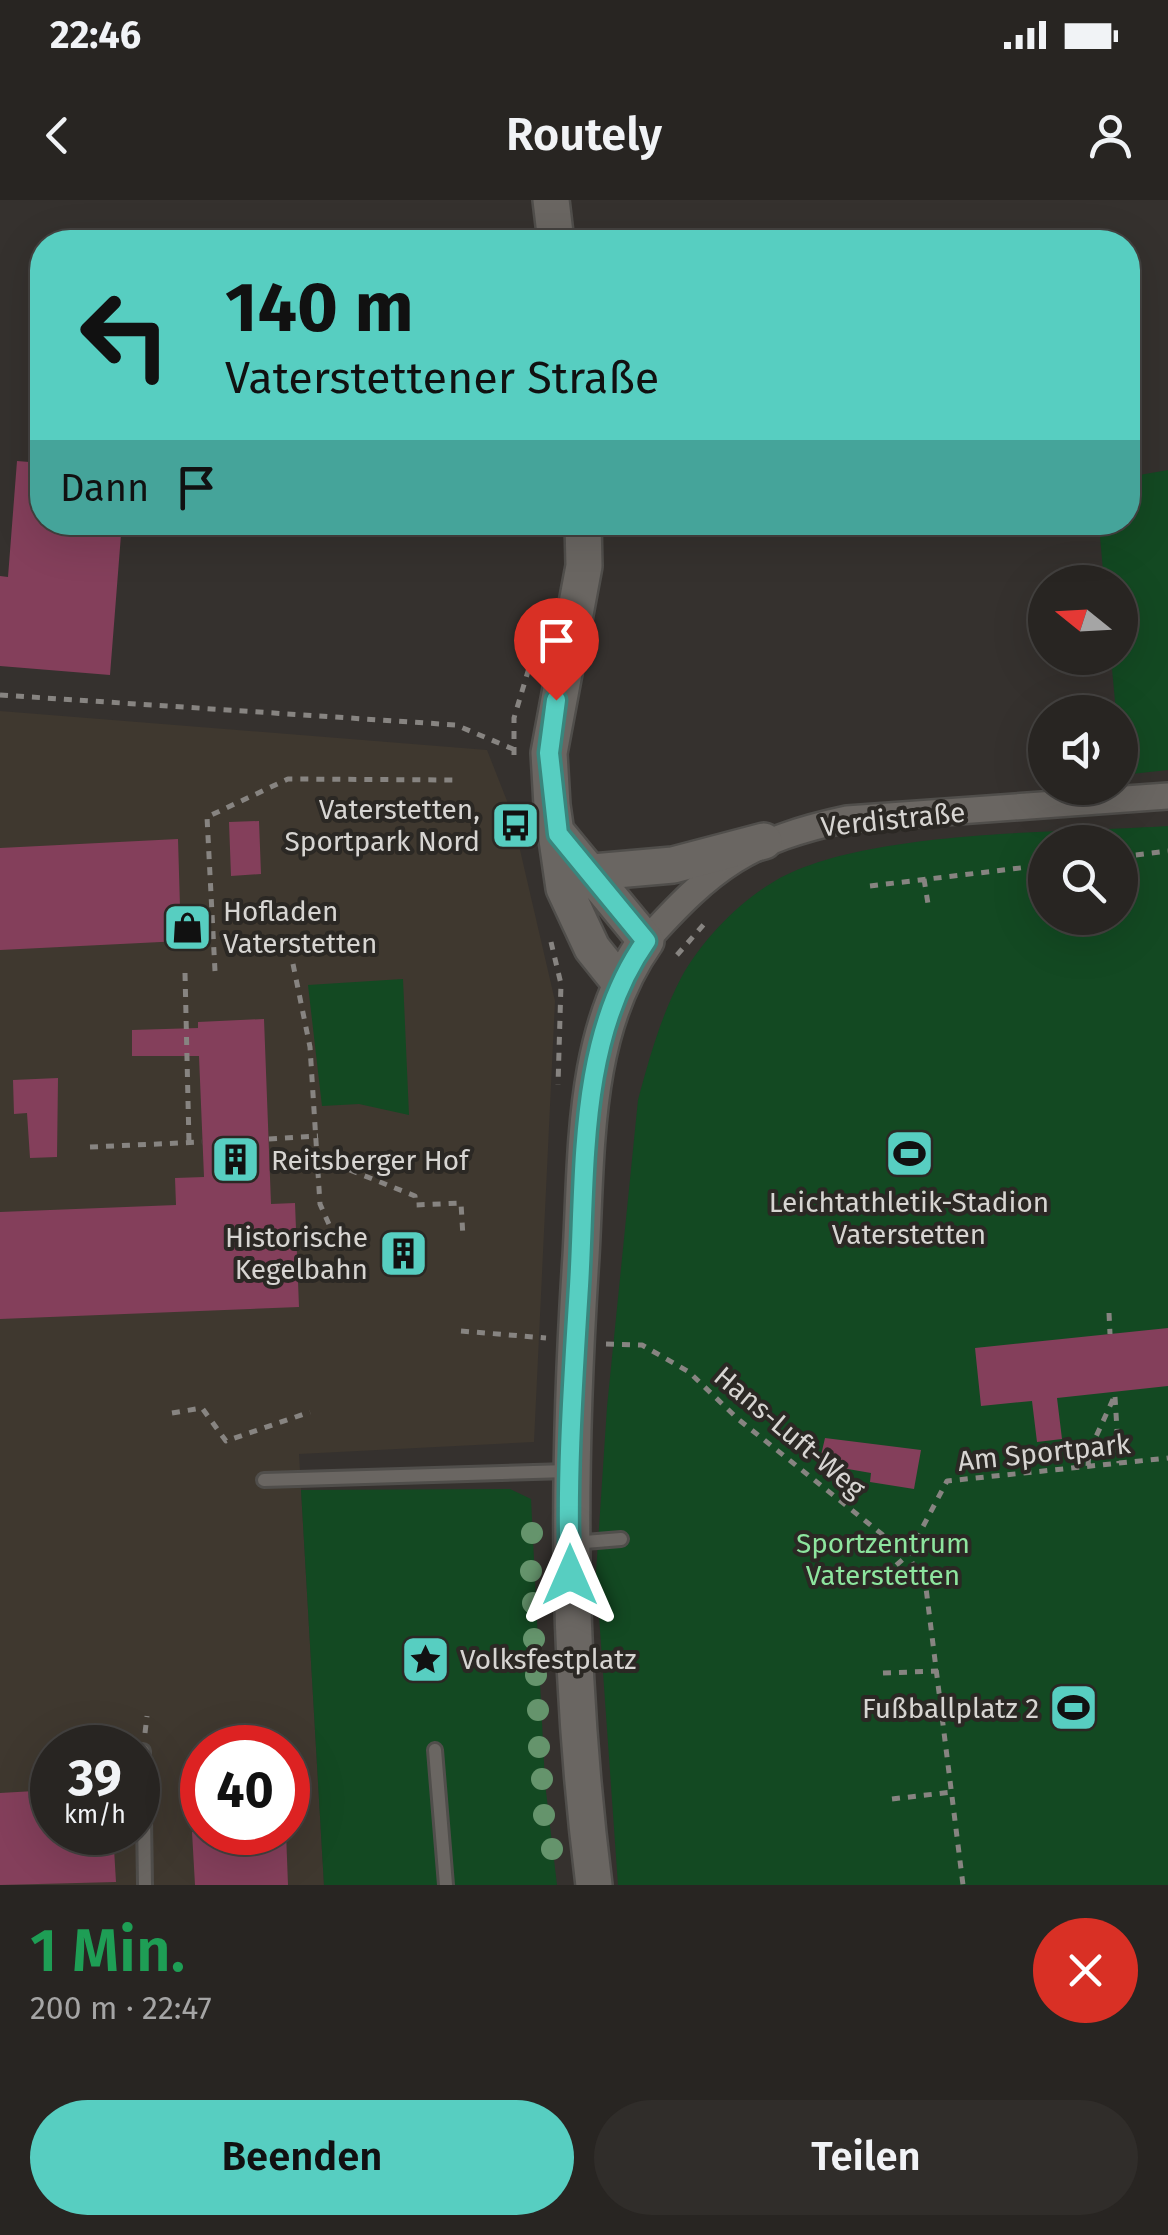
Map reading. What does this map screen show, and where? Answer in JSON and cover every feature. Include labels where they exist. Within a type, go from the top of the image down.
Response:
[{"type":"street","points":[[551,200],[555,230]]},
{"type":"street","points":[[584,535],[584,566],[549,753],[564,888],[592,948],[620,982]]},
{"type":"street","name":"Verdistraße","points":[[594,1885],[578,1731],[568,1543],[571,1470],[556,1346],[594,1083],[606,1023],[620,982],[658,952],[706,880],[764,841],[847,819],[1168,796]]},
{"type":"street","points":[[558,834],[658,952]]},
{"type":"street","points":[[593,872],[673,865],[764,841]]},
{"type":"lane","points":[[264,1480],[571,1470]]},
{"type":"lane","points":[[568,1543],[621,1539]]},
{"type":"lane","points":[[435,1750],[446,1885]]},
{"type":"lane","points":[[144,1855],[144,1885]]},
{"type":"path","points":[[515,764],[514,718],[533,654]]},
{"type":"path","points":[[0,695],[456,725],[513,749]]},
{"type":"path","points":[[215,971],[207,816],[288,779],[453,780]]},
{"type":"path","points":[[1138,855],[1168,852]]},
{"type":"path","points":[[870,886],[1028,867]]},
{"type":"path","points":[[924,879],[929,910]]},
{"type":"path","points":[[658,952],[716,912]]},
{"type":"path","points":[[547,926],[561,984],[557,1092]]},
{"type":"path","points":[[293,964],[310,1046],[320,1204],[335,1238]]},
{"type":"path","points":[[185,973],[190,1143]]},
{"type":"path","points":[[269,1139],[318,1136]]},
{"type":"path","points":[[90,1147],[202,1142]]},
{"type":"path","points":[[318,1158],[414,1196],[416,1206],[461,1203],[463,1237]]},
{"type":"path","points":[[1109,1313],[1110,1334]]},
{"type":"path","points":[[547,1319],[556,1346]]},
{"type":"path","name":"Hans-Luft-Weg","points":[[461,1331],[556,1346],[642,1346],[689,1372],[738,1418],[908,1555],[926,1588],[963,1885]]},
{"type":"path","points":[[1088,1467],[1089,1452],[1115,1393],[1119,1464]]},
{"type":"path","points":[[172,1414],[202,1408],[226,1442],[310,1412]]},
{"type":"path","name":"Am Sportpark","points":[[908,1555],[947,1481],[1168,1458]]},
{"type":"path","points":[[872,1586],[908,1555]]},
{"type":"path","points":[[883,1674],[938,1671]]},
{"type":"path","points":[[892,1799],[952,1792]]},
{"type":"shaded area","points":[[0,711],[487,750],[511,811],[555,1001],[534,1442],[299,1454],[324,1885],[0,1885]]},
{"type":"green space","points":[[1168,470],[1168,770],[1138,773],[1138,695],[1114,695],[1113,675],[1138,675],[1138,565],[1103,565],[1100,535],[1140,535],[1140,475]]},
{"type":"green space","name":"Sportzentrum Vaterstetten","points":[[1168,826],[1168,1885],[618,1885],[596,1573],[607,1407],[638,1100],[674,992],[709,938],[770,884],[807,866],[906,843],[1028,833],[1028,935],[1138,935],[1138,827]]},
{"type":"green space","points":[[403,979],[409,1115],[359,1104],[322,1106],[308,985]]},
{"type":"green space","name":"Volksfestplatz","points":[[510,1489],[531,1499],[545,1783],[557,1885],[324,1885],[301,1490]]},
{"type":"building","points":[[17,461],[30,462],[30,535],[121,535],[110,675],[0,666],[0,576],[8,577]]},
{"type":"building","points":[[259,821],[261,874],[231,876],[229,822]]},
{"type":"building","points":[[178,839],[181,941],[0,950],[0,848]]},
{"type":"building","name":"Reitsberger Hof","points":[[264,1019],[271,1204],[295,1203],[299,1307],[0,1319],[0,1212],[176,1205],[175,1178],[204,1177],[199,1056],[132,1056],[132,1030],[198,1028],[198,1022]]},
{"type":"building","points":[[58,1078],[57,1157],[30,1158],[27,1113],[14,1114],[13,1080]]},
{"type":"building","points":[[1168,1328],[1168,1386],[1057,1398],[1062,1439],[1037,1442],[1032,1401],[981,1406],[975,1348]]},
{"type":"building","points":[[825,1438],[921,1450],[914,1489],[870,1482],[871,1473],[819,1464]]},
{"type":"building","points":[[30,1791],[30,1855],[114,1855],[116,1882],[0,1885],[0,1793]]},
{"type":"building","points":[[193,1855],[287,1855],[288,1885],[195,1885]]},
{"type":"place","name":"Vaterstetten, Sportpark Nord","points":[[515,825]]},
{"type":"place","name":"Hofladen Vaterstetten","points":[[188,927]]},
{"type":"place","name":"Leichtathletik-Stadion Vaterstetten","points":[[909,1154]]},
{"type":"place","name":"Reitsberger Hof","points":[[236,1160]]},
{"type":"place","name":"Historische Kegelbahn","points":[[403,1253]]},
{"type":"place","name":"Volksfestplatz","points":[[425,1659]]},
{"type":"place","name":"Fußballplatz 2","points":[[1074,1708]]},
{"type":"route","points":[[556,700],[549,753],[558,834],[646,941],[620,982],[606,1023],[589,1121],[575,1342],[570,1575]]}]
